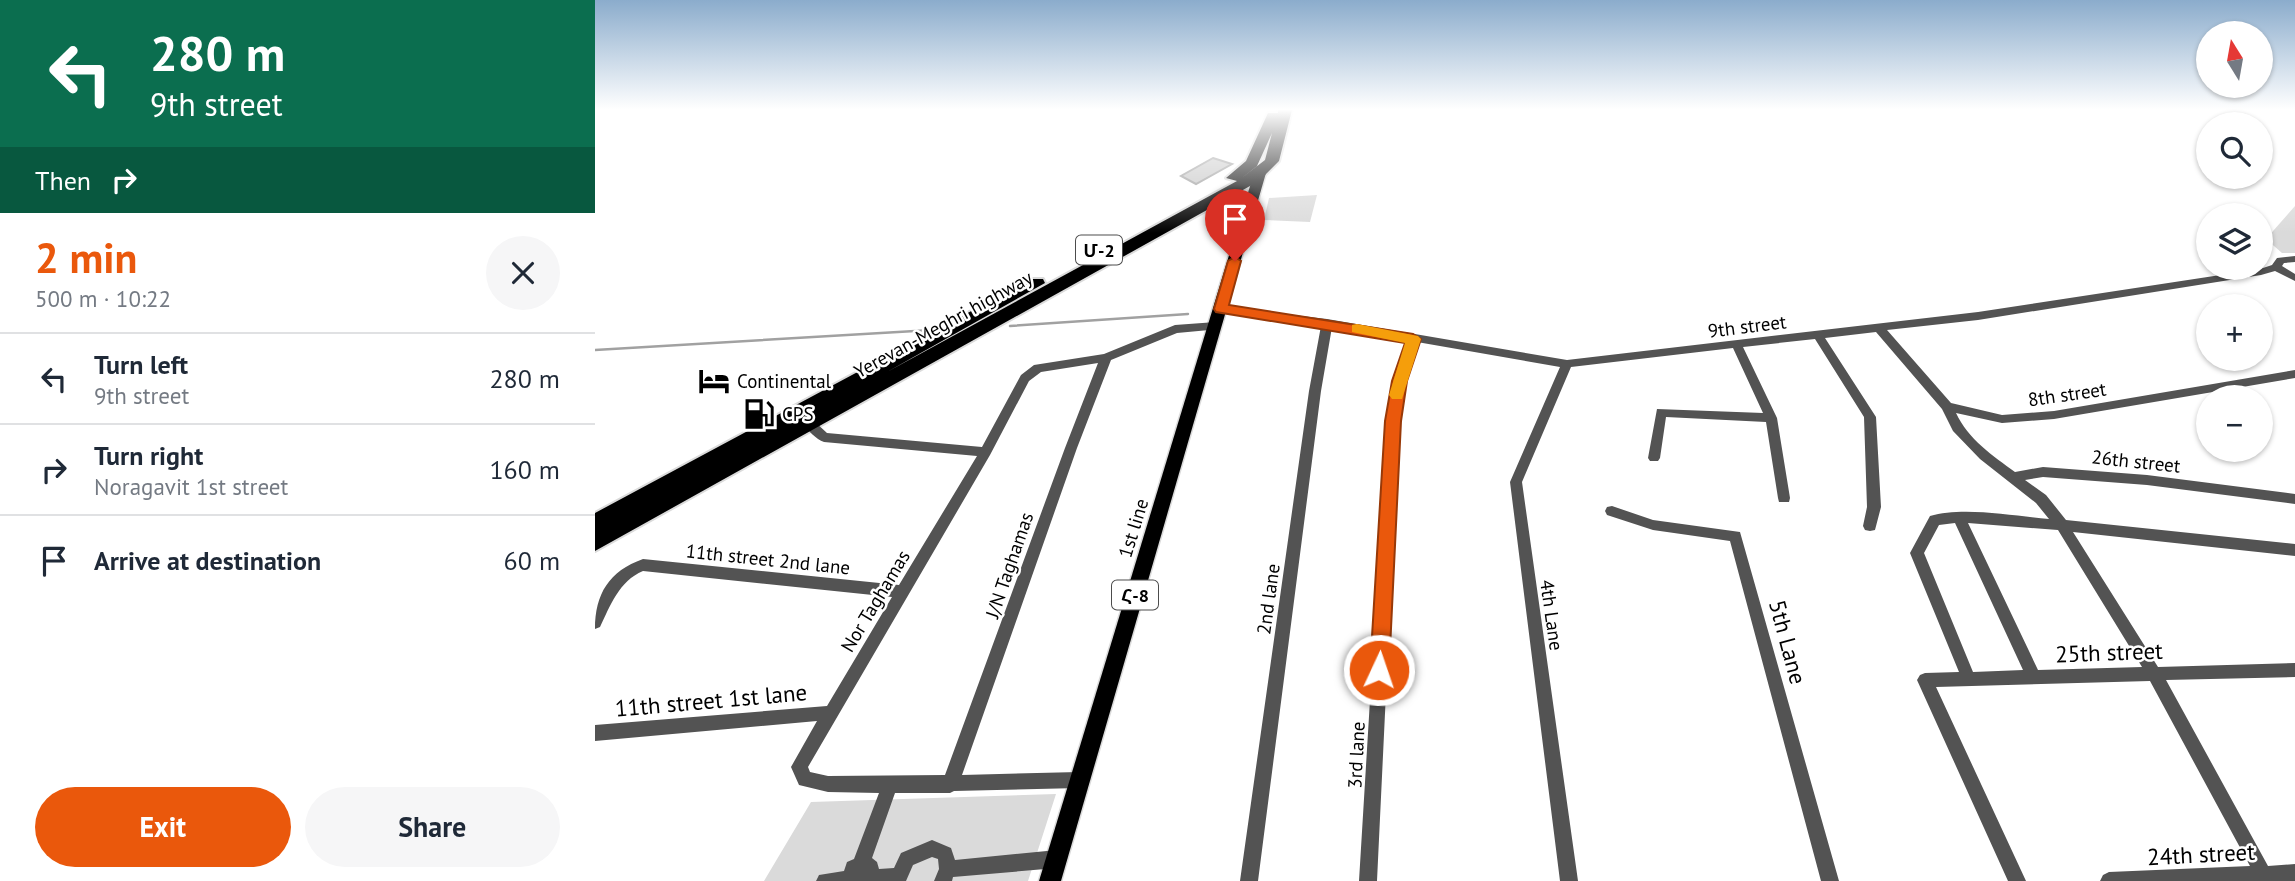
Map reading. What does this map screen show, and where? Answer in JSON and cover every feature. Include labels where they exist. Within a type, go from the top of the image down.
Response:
[{"type":"highway","name":"Yerevan-Meghri highway","points":[[595,523],[1234,177],[1252,163],[1258,151]]},
{"type":"highway","name":"Մ-2","points":[[1260,173],[1264,151]]},
{"type":"highway","name":"Yerevan-Meghri highway","points":[[595,541],[1227,193],[1260,173],[1272,161],[1274,151]]},
{"type":"highway","points":[[1227,193],[1246,188],[1252,191],[1253,199]]},
{"type":"main road","name":"Հ-8","points":[[1218,317],[1260,173]]},
{"type":"main road","name":"1st line","points":[[1050,881],[1218,317]]},
{"type":"street","name":"9th street","points":[[1218,317],[1327,323],[1567,364],[1879,328],[2141,291],[2261,272],[2276,267],[2281,260],[2295,259]]},
{"type":"street","points":[[2276,267],[2295,278]]},
{"type":"street","name":"Nor Taghamas","points":[[1079,780],[950,785],[828,784],[805,779],[799,767],[986,452],[1025,378],[1038,368],[1106,358],[1175,329],[1218,317]]},
{"type":"street","name":"2nd lane","points":[[1249,881],[1315,391],[1327,323]]},
{"type":"street","points":[[1879,328],[1947,407],[1957,428],[1984,456],[2016,477],[2041,499],[2062,524],[2153,672],[2261,877]]},
{"type":"street","points":[[1818,335],[1870,417],[1874,507],[1870,526]]},
{"type":"street","name":"3rd lane","points":[[1368,881],[1393,421],[1399,381],[1413,339]]},
{"type":"street","points":[[1737,346],[1771,418],[1784,498]]},
{"type":"street","name":"J/N Taghamas","points":[[950,785],[1106,358]]},
{"type":"street","name":"4th Lane","points":[[1567,364],[1515,482],[1569,881]]},
{"type":"street","name":"8th street","points":[[1947,407],[2002,419],[2054,415],[2295,374]]},
{"type":"street","points":[[1654,458],[1661,412],[1771,418]]},
{"type":"street","points":[[810,424],[824,436],[986,452]]},
{"type":"street","name":"26th street","points":[[2016,477],[2043,472],[2121,478],[2295,499]]},
{"type":"street","name":"5th Lane","points":[[1612,512],[1653,525],[1735,536],[1830,881]]},
{"type":"street","points":[[1959,517],[2034,677]]},
{"type":"street","points":[[1969,679],[1917,553],[1935,520],[1959,517],[2062,524],[2295,550]]},
{"type":"street","name":"11th street 2nd lane","points":[[595,623],[616,583],[629,569],[643,565],[904,592]]},
{"type":"street","name":"25th street","points":[[2017,881],[1925,680],[2295,670]]},
{"type":"street","name":"11th street 1st lane","points":[[595,733],[831,713]]},
{"type":"street","points":[[858,877],[890,785]]},
{"type":"street","points":[[825,881],[858,877],[897,878],[907,859],[932,848],[945,854],[945,875],[1057,859]]},
{"type":"street","name":"24th street","points":[[2109,881],[2261,877],[2295,873]]},
{"type":"shaded area","points":[[1317,195],[1310,222],[1264,220],[1269,198]]},
{"type":"shaded area","points":[[2295,206],[2295,253],[2282,253],[2273,245],[2273,231]]},
{"type":"shaded area","points":[[1056,794],[1028,881],[764,881],[811,802]]},
{"type":"building","points":[[1213,158],[1232,164],[1196,184],[1181,176]]},
{"type":"waterway","points":[[1010,326],[1188,314]]},
{"type":"waterway","points":[[595,350],[932,330]]},
{"type":"slow traffic","points":[[1357,329],[1413,339],[1397,395]]},
{"type":"place","name":"Continental","points":[[714,381]]},
{"type":"place","name":"CPS","points":[[759,414]]},
{"type":"route","points":[[1235,261],[1221,309],[1327,323],[1413,339],[1399,381],[1393,421],[1379,670]]}]
